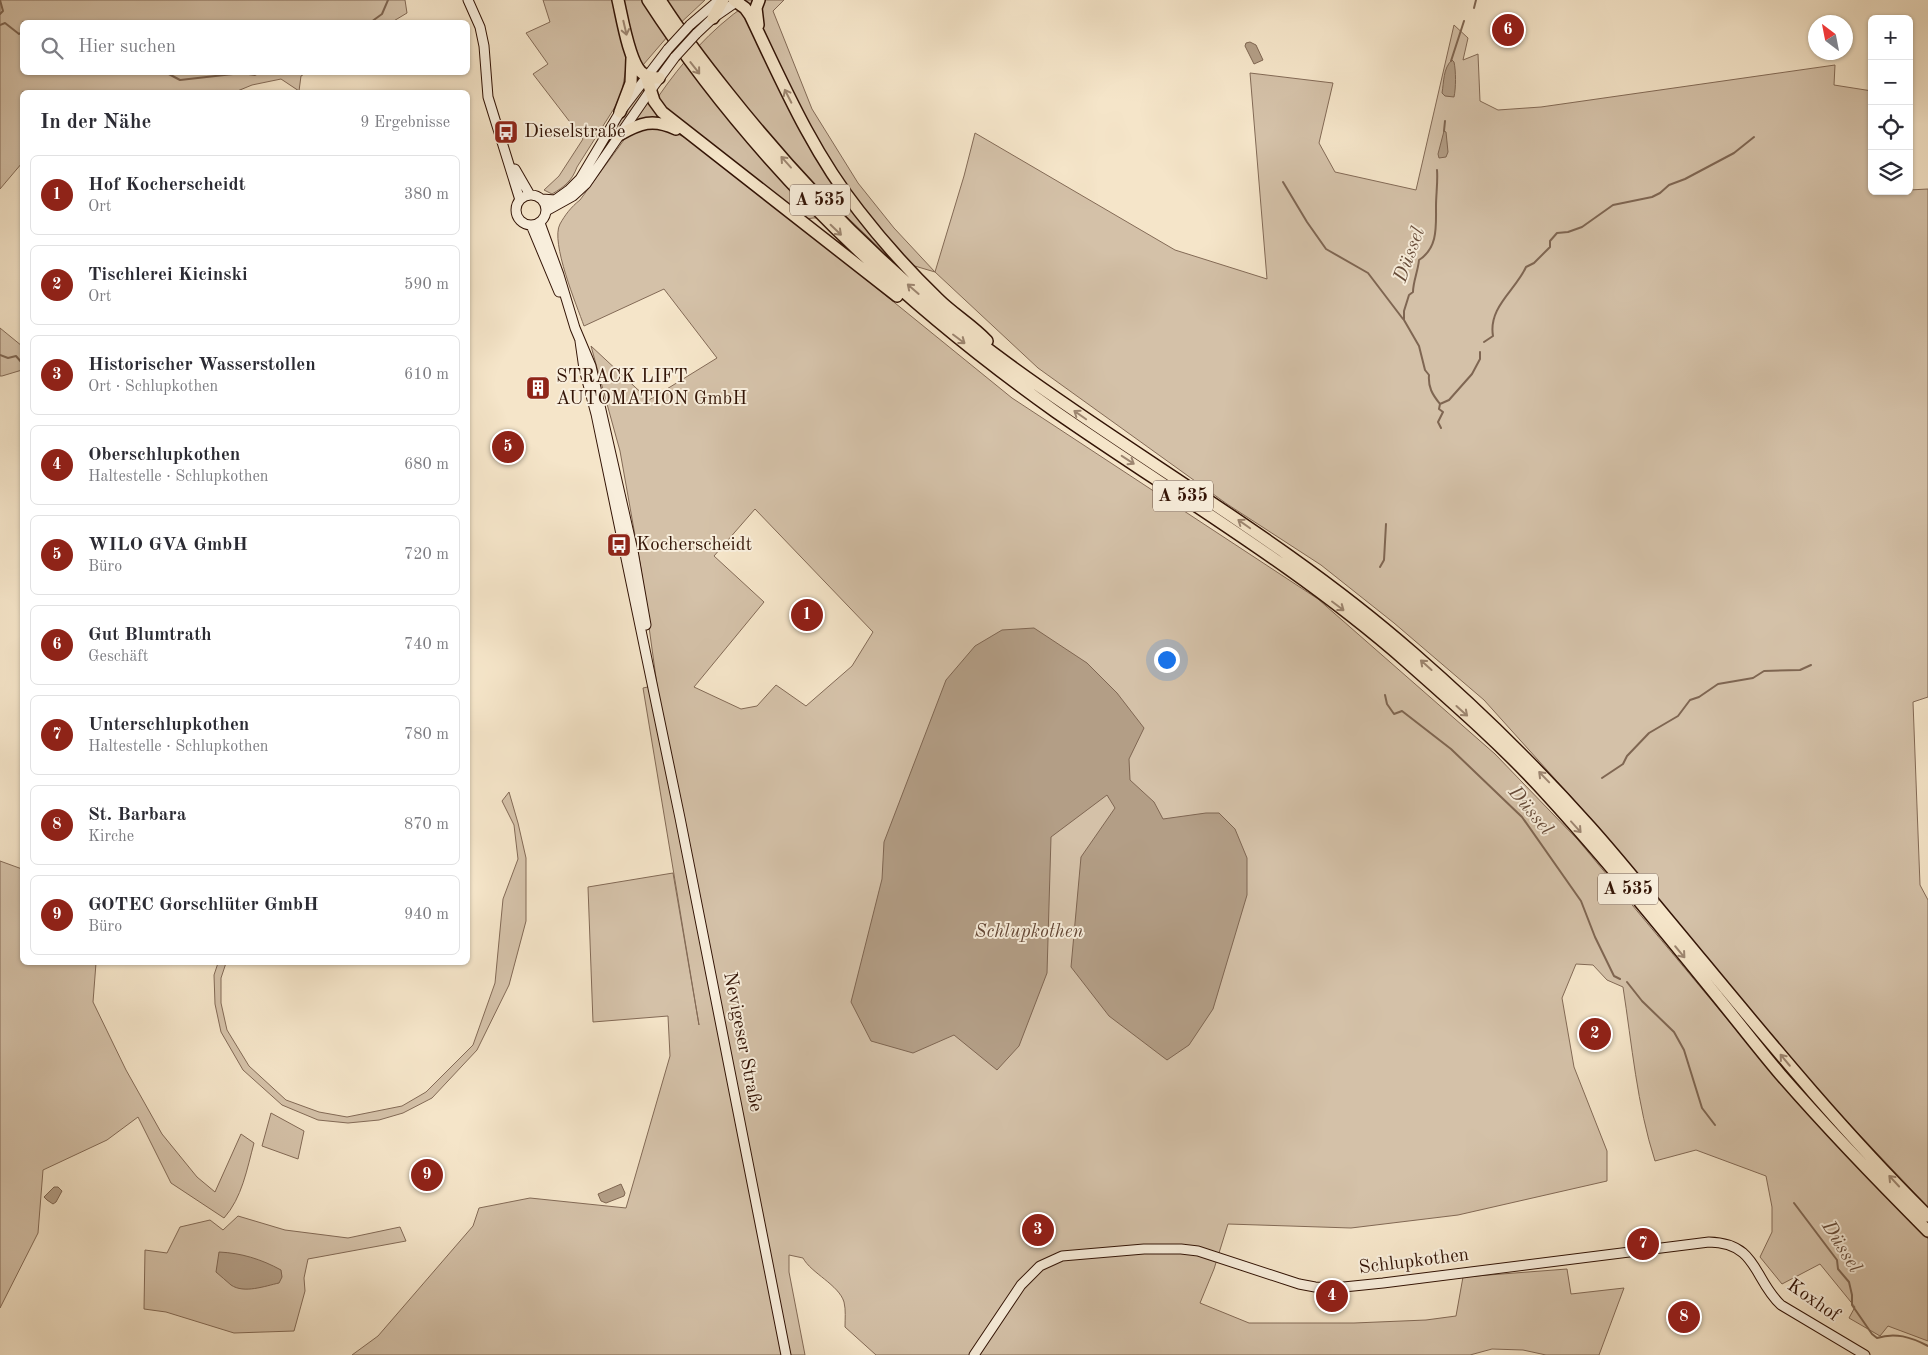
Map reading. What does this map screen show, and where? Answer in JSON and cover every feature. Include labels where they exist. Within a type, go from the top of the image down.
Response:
[{"type":"highway","points":[[618,0],[632,56],[640,71],[646,76],[659,78]]},
{"type":"highway","name":"A 535","points":[[648,0],[689,60],[748,135],[816,211],[921,308],[945,329],[1060,414],[1281,556]]},
{"type":"highway","name":"A 535","points":[[660,0],[697,54],[757,129],[824,204],[904,280],[1006,363],[1281,556],[1410,650],[1494,726],[1544,776],[1593,830],[1847,1131],[1928,1216]]},
{"type":"highway","points":[[713,18],[723,0]]},
{"type":"highway","points":[[737,0],[750,15],[797,113],[825,162],[858,211],[939,300],[976,330],[1006,363]]},
{"type":"highway","points":[[759,0],[756,8],[759,34]]},
{"type":"highway","points":[[620,112],[631,83],[632,56]]},
{"type":"highway","points":[[646,76],[650,91],[662,112],[898,298],[921,308]]},
{"type":"highway","points":[[620,135],[637,125],[652,122],[665,124],[698,142]]},
{"type":"highway","name":"A 535","points":[[1303,572],[1488,734],[1538,785],[1583,835],[1676,946],[1778,1072],[1838,1138],[1928,1230]]},
{"type":"main road","points":[[468,0],[480,27],[484,46],[488,97],[520,200]]},
{"type":"main road","points":[[546,211],[573,196],[586,184],[599,148],[620,112],[646,76],[690,25],[719,0]]},
{"type":"main road","points":[[506,154],[530,194],[542,199],[555,200],[569,190],[608,153],[675,57],[713,18],[737,0]]},
{"type":"main road","points":[[530,194],[520,200],[516,208],[517,216],[524,224],[536,224],[544,218],[546,211],[542,199]]},
{"type":"main road","name":"Nevigeser Straße","points":[[536,224],[591,366],[617,476],[639,588],[664,736],[786,1355]]},
{"type":"main road","name":"Schlupkothen","points":[[974,1355],[1021,1285],[1032,1272],[1050,1260],[1078,1253],[1144,1249],[1198,1251],[1299,1284],[1334,1288],[1697,1243],[1713,1242],[1730,1245]]},
{"type":"main road","name":"Koxhof","points":[[1730,1245],[1741,1251],[1751,1260],[1773,1295],[1781,1304],[1865,1355]]},
{"type":"green space","points":[[0,0],[405,0],[407,13],[395,20],[20,20],[20,75],[303,75],[299,90],[281,79],[252,85],[240,90],[20,90],[20,165],[0,189]]},
{"type":"green space","points":[[543,0],[705,0],[674,29],[643,65],[639,60],[627,62],[622,91],[615,107],[570,180],[552,194],[544,190],[559,176],[583,139],[533,74],[548,64],[526,33],[550,22]]},
{"type":"green space","points":[[784,0],[773,11],[812,109],[858,183],[894,228],[935,272],[891,259],[847,217],[813,218],[794,221],[1012,398],[1318,599],[1495,754],[1578,840],[1747,1043],[1867,1176],[1928,1239],[1928,1341],[1888,1326],[1880,1336],[1849,1318],[1855,1307],[1820,1264],[1782,1284],[1760,1257],[1772,1232],[1772,1207],[1766,1176],[1696,1150],[1655,1161],[1639,1097],[1623,987],[1607,980],[1593,965],[1576,964],[1562,998],[1574,1067],[1607,1151],[1607,1181],[1458,1215],[1351,1228],[1228,1224],[1214,1269],[1200,1303],[1249,1323],[1354,1323],[1426,1320],[1456,1316],[1463,1277],[1567,1269],[1571,1294],[1624,1288],[1599,1355],[1546,1355],[1523,1350],[1492,1349],[1470,1355],[876,1355],[845,1327],[844,1302],[837,1290],[812,1269],[803,1258],[789,1255],[789,1272],[805,1355],[352,1355],[378,1336],[473,1226],[479,1208],[530,1198],[626,1208],[670,1056],[668,1016],[593,1022],[588,887],[673,873],[699,1025],[643,688],[657,685],[641,569],[620,451],[591,346],[649,400],[717,358],[664,289],[584,326],[561,259],[558,233],[560,224],[566,214],[580,200],[629,133],[646,127],[653,127],[667,130],[690,140],[658,97],[677,71],[709,35],[746,5],[742,1]],"holes":[[[755,509],[873,632],[852,666],[806,706],[776,685],[757,706],[741,709],[694,687],[764,602],[714,556]]]},
{"type":"green space","points":[[1454,25],[1468,38],[1463,60],[1478,54],[1480,101],[1498,110],[1541,107],[1835,65],[1834,85],[1868,90],[1868,195],[1913,195],[1913,190],[1928,189],[1928,697],[1913,702],[1920,885],[1928,900],[1928,1207],[1820,1093],[1601,830],[1484,700],[1394,623],[1321,565],[1227,504],[1038,368],[935,272],[975,133],[1175,250],[1267,279],[1250,73],[1333,83],[1319,143],[1335,172],[1416,190]]},
{"type":"green space","points":[[645,81],[647,88],[598,159],[597,157]]},
{"type":"green space","points":[[649,99],[664,119],[644,118],[631,122]]},
{"type":"green space","points":[[0,328],[20,344],[20,371],[0,376]]},
{"type":"green space","points":[[509,792],[526,858],[526,921],[509,985],[477,1050],[432,1098],[403,1113],[379,1120],[348,1123],[318,1120],[282,1105],[243,1070],[221,1032],[215,1004],[214,975],[217,965],[225,965],[221,978],[221,1003],[227,1030],[249,1066],[286,1100],[319,1112],[347,1117],[402,1106],[426,1092],[473,1045],[495,983],[503,899],[518,859],[514,825],[502,801]]},
{"type":"green space","points":[[0,861],[20,868],[20,965],[96,965],[93,1002],[126,1070],[162,1134],[197,1177],[215,1192],[241,1134],[254,1143],[240,1192],[224,1218],[171,1183],[138,1117],[107,1140],[43,1170],[38,1233],[0,1308]]},
{"type":"green space","points":[[271,1113],[304,1131],[298,1159],[262,1146]]},
{"type":"green space","points":[[238,1216],[285,1230],[348,1238],[400,1227],[406,1241],[308,1259],[304,1278],[305,1291],[294,1331],[234,1333],[166,1312],[144,1309],[145,1250],[167,1253],[180,1227],[210,1220],[223,1230]]},
{"type":"shaded area","points":[[1250,42],[1256,45],[1263,60],[1254,64],[1245,46],[1246,43]]},
{"type":"shaded area","points":[[1452,60],[1454,62],[1455,75],[1454,97],[1445,96],[1442,93],[1445,71]]},
{"type":"shaded area","points":[[1444,131],[1446,132],[1448,152],[1446,157],[1439,158],[1438,154]]},
{"type":"shaded area","points":[[1034,628],[1087,663],[1117,693],[1144,728],[1129,759],[1130,780],[1154,802],[1163,819],[1219,813],[1235,829],[1247,858],[1247,895],[1213,1009],[1189,1045],[1167,1060],[1109,1016],[1071,967],[1081,857],[1115,808],[1107,795],[1051,837],[1047,973],[1019,1046],[997,1070],[954,1035],[913,1053],[871,1041],[851,1002],[882,879],[884,842],[946,680],[975,646],[1002,630]]},
{"type":"shaded area","points":[[621,1184],[625,1193],[624,1196],[606,1203],[601,1201],[598,1194]]},
{"type":"shaded area","points":[[54,1187],[58,1187],[62,1191],[53,1204],[44,1197]]},
{"type":"shaded area","points":[[219,1252],[251,1257],[281,1270],[282,1277],[279,1283],[248,1289],[236,1288],[216,1272]]},
{"type":"waterway","points":[[0,0],[3,11],[0,14]]},
{"type":"waterway","points":[[374,20],[382,14],[388,0]]},
{"type":"waterway","name":"Düssel","points":[[1474,8],[1476,0]]},
{"type":"waterway","name":"Düssel","points":[[1451,61],[1464,21]]},
{"type":"waterway","points":[[0,25],[5,23],[20,33]]},
{"type":"waterway","points":[[171,75],[180,80],[224,75]]},
{"type":"waterway","name":"Düssel","points":[[1444,131],[1445,121]]},
{"type":"waterway","points":[[1484,342],[1493,336],[1495,316],[1504,299],[1526,267],[1534,263],[1550,247],[1550,241],[1557,233],[1568,232],[1582,227],[1613,205],[1652,197],[1669,185],[1685,179],[1734,153],[1754,137]]},
{"type":"waterway","name":"Düssel","points":[[1437,170],[1435,236],[1430,249],[1419,260],[1413,292],[1409,295],[1404,311],[1404,320],[1419,346],[1425,370],[1429,375],[1431,390],[1440,404],[1439,409],[1443,412],[1438,422],[1441,428]]},
{"type":"waterway","points":[[1283,182],[1326,249],[1368,273],[1403,319]]},
{"type":"waterway","points":[[1440,404],[1449,400],[1472,374],[1480,359],[1480,352]]},
{"type":"waterway","points":[[0,355],[8,358],[16,356],[20,361]]},
{"type":"waterway","name":"Düssel","points":[[1380,567],[1384,560],[1386,524]]},
{"type":"waterway","points":[[1602,778],[1623,764],[1627,756],[1649,733],[1678,716],[1690,700],[1699,697],[1718,684],[1753,678],[1764,671],[1800,670],[1811,665]]},
{"type":"waterway","name":"Düssel","points":[[1385,695],[1387,704],[1394,714],[1402,711],[1451,749],[1522,817],[1581,901],[1595,937],[1614,976],[1620,979]]},
{"type":"waterway","name":"Düssel","points":[[1627,982],[1642,1001],[1674,1032],[1684,1050],[1702,1108],[1715,1125]]},
{"type":"waterway","name":"Düssel","points":[[1794,1203],[1837,1260],[1838,1269],[1849,1282],[1852,1305],[1872,1334],[1877,1338],[1890,1335],[1903,1336],[1928,1346]]},
{"type":"place","name":"Gut Blumtrath","points":[[1508,30]]},
{"type":"place","name":"Dieselstraße","points":[[506,132]]},
{"type":"place","name":"STRACK LIFT AUTOMATION GmbH","points":[[538,388]]},
{"type":"place","name":"WILO GVA GmbH","points":[[508,447]]},
{"type":"place","name":"Kocherscheidt","points":[[619,545]]},
{"type":"place","name":"Hof Kocherscheidt","points":[[807,615]]},
{"type":"place","name":"Tischlerei Kicinski","points":[[1595,1034]]},
{"type":"place","name":"GOTEC Gorschlüter GmbH","points":[[427,1175]]},
{"type":"place","name":"Historischer Wasserstollen","points":[[1038,1230]]},
{"type":"place","name":"Unterschlupkothen","points":[[1643,1244]]},
{"type":"place","name":"Oberschlupkothen","points":[[1332,1296]]},
{"type":"place","name":"St. Barbara","points":[[1684,1317]]}]
